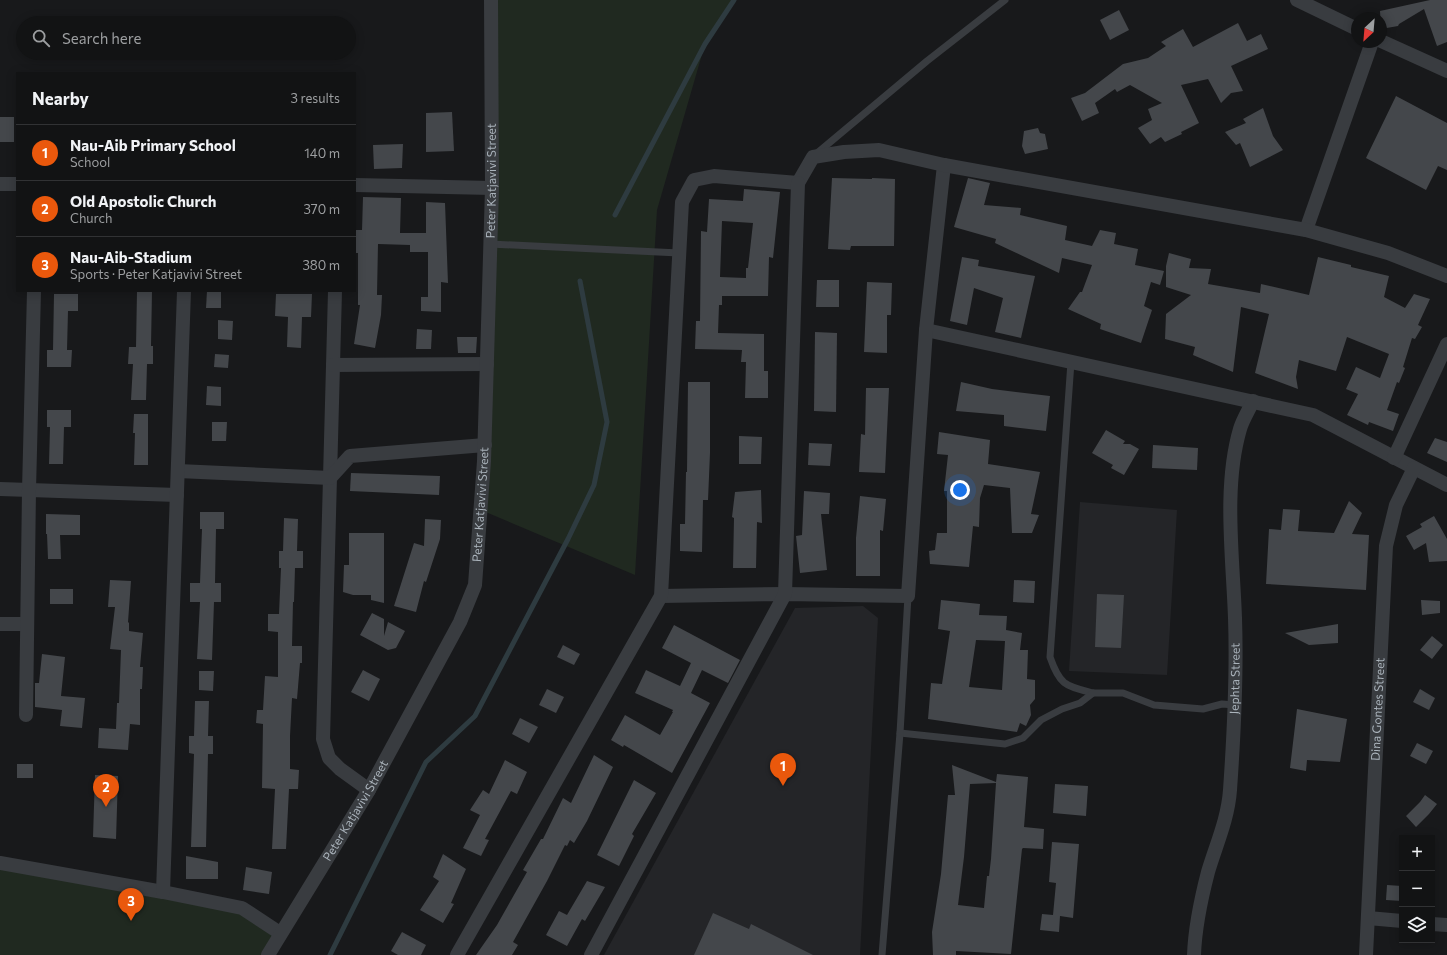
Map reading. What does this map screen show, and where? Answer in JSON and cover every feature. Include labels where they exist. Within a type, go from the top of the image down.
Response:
[{"type":"street","name":"Peter Katjavivi Street","points":[[268,955],[280,933],[369,790],[460,622],[475,585],[485,445],[492,188],[491,0]]},
{"type":"street","points":[[1297,0],[1351,26]]},
{"type":"street","points":[[1387,44],[1447,71]]},
{"type":"street","points":[[1306,230],[1370,48]]},
{"type":"street","points":[[591,955],[785,594],[798,183],[812,157],[844,152],[879,150],[944,165],[1306,230],[1388,253],[1447,276]]},
{"type":"street","points":[[661,596],[785,594],[908,596],[926,330],[944,165]]},
{"type":"street","points":[[457,955],[661,596],[682,202],[694,180],[714,176],[798,183]]},
{"type":"street","points":[[0,184],[16,184]]},
{"type":"street","points":[[356,185],[492,188]]},
{"type":"street","points":[[26,715],[29,490],[34,292]]},
{"type":"street","points":[[163,892],[184,292]]},
{"type":"street","points":[[335,292],[323,739],[329,758],[340,769],[369,790]]},
{"type":"street","points":[[926,330],[1313,415],[1447,485]]},
{"type":"street","points":[[1394,458],[1447,344]]},
{"type":"street","points":[[333,366],[487,364]]},
{"type":"street","name":"Jephta Street","points":[[1194,955],[1194,935],[1208,873],[1226,817],[1230,792],[1235,705],[1235,619],[1231,535],[1232,473],[1240,428],[1253,401]]},
{"type":"street","points":[[330,478],[350,456],[485,445]]},
{"type":"street","name":"Dina Gontes Street","points":[[1366,955],[1386,546],[1396,505],[1414,468]]},
{"type":"street","points":[[178,471],[330,478]]},
{"type":"street","points":[[0,489],[177,495]]},
{"type":"street","points":[[0,624],[27,624]]},
{"type":"street","points":[[0,863],[163,892],[242,908],[280,933]]},
{"type":"street","points":[[1368,918],[1399,921]]},
{"type":"street","points":[[1435,924],[1447,925]]},
{"type":"lane","points":[[812,157],[927,61],[1005,0]]},
{"type":"lane","points":[[490,244],[679,253]]},
{"type":"lane","points":[[1071,362],[1050,657],[1056,674],[1069,687],[1093,693],[1123,693],[1154,705],[1204,709],[1222,704],[1235,705]]},
{"type":"lane","points":[[882,955],[900,733],[908,596]]},
{"type":"lane","points":[[900,733],[1005,744],[1023,738],[1042,720],[1062,709],[1080,703],[1093,693]]},
{"type":"shaded area","points":[[491,0],[734,0],[705,44],[657,210],[635,575],[481,510]]},
{"type":"shaded area","points":[[1080,502],[1177,510],[1167,675],[1069,671]]},
{"type":"shaded area","points":[[863,606],[878,618],[860,955],[604,955],[795,608]]},
{"type":"shaded area","points":[[0,863],[242,908],[280,933],[268,955],[0,955]]},
{"type":"building","points":[[1430,0],[1447,0],[1447,42],[1437,46],[1424,9],[1398,26],[1387,28],[1387,12],[1380,11]]},
{"type":"building","points":[[1119,10],[1129,30],[1110,40],[1100,20]]},
{"type":"building","points":[[1238,23],[1247,41],[1261,34],[1268,49],[1231,66],[1243,91],[1231,93],[1221,103],[1208,79],[1181,85],[1199,123],[1181,132],[1182,134],[1165,142],[1161,137],[1150,144],[1138,128],[1152,120],[1148,109],[1162,103],[1130,85],[1117,92],[1115,89],[1095,103],[1099,113],[1082,121],[1071,98],[1085,93],[1123,64],[1148,58],[1166,46],[1161,42],[1183,29],[1193,47]]},
{"type":"building","points":[[1396,96],[1447,123],[1447,170],[1438,166],[1426,190],[1366,158]]},
{"type":"building","points":[[1263,108],[1273,136],[1283,150],[1250,167],[1240,143],[1236,145],[1225,132],[1246,123],[1243,119]]},
{"type":"building","points":[[452,112],[454,151],[426,152],[426,113]]},
{"type":"building","points":[[0,117],[14,117],[14,142],[0,142]]},
{"type":"building","points":[[1038,128],[1040,133],[1045,134],[1048,149],[1025,154],[1022,146],[1024,131]]},
{"type":"building","points":[[403,144],[402,168],[374,169],[373,145]]},
{"type":"building","points":[[832,178],[895,179],[894,246],[851,246],[850,250],[828,249]]},
{"type":"building","points":[[968,178],[990,183],[984,205],[1021,208],[1020,215],[1067,226],[1065,240],[1092,246],[1100,230],[1116,233],[1114,244],[1138,249],[1135,265],[1164,271],[1160,285],[1151,282],[1144,306],[1152,310],[1141,343],[1100,329],[1101,324],[1068,309],[1080,292],[1082,292],[1092,265],[1062,258],[1059,273],[995,243],[996,239],[954,227]]},
{"type":"building","points":[[744,189],[780,192],[773,258],[769,257],[768,296],[722,296],[722,305],[719,305],[718,333],[764,334],[764,371],[768,371],[768,398],[745,398],[746,362],[741,362],[742,350],[695,349],[696,321],[700,321],[701,231],[707,232],[709,199],[743,201]],"holes":[[[722,221],[753,223],[748,268],[746,268],[746,278],[720,277]]]},
{"type":"building","points":[[363,197],[401,198],[400,233],[426,233],[426,202],[445,203],[448,283],[441,282],[441,312],[421,311],[421,297],[428,297],[428,252],[410,252],[410,245],[378,244],[377,295],[382,295],[381,315],[375,348],[354,344],[360,305],[358,305],[358,253],[356,253],[356,230],[362,230]]},
{"type":"building","points":[[1169,253],[1191,259],[1189,268],[1211,269],[1208,284],[1260,293],[1261,284],[1309,295],[1318,257],[1389,276],[1384,297],[1405,308],[1414,294],[1430,299],[1418,325],[1422,327],[1415,339],[1412,338],[1403,367],[1405,368],[1399,383],[1397,382],[1387,410],[1399,414],[1393,431],[1369,422],[1368,425],[1347,415],[1358,394],[1346,389],[1356,367],[1380,378],[1389,354],[1347,337],[1336,371],[1299,360],[1296,377],[1298,389],[1255,373],[1269,314],[1241,307],[1233,372],[1193,355],[1195,347],[1165,339],[1166,314],[1191,295],[1166,287],[1166,266]]},
{"type":"building","points":[[962,257],[979,260],[978,266],[1035,276],[1021,338],[995,332],[1003,298],[974,288],[967,325],[950,321]]},
{"type":"building","points":[[817,280],[839,280],[839,307],[816,307]]},
{"type":"building","points":[[867,282],[892,283],[891,315],[887,315],[887,353],[864,352]]},
{"type":"building","points":[[137,292],[152,292],[151,346],[153,346],[153,364],[147,364],[146,400],[131,400],[133,364],[128,364],[129,347],[136,347]]},
{"type":"building","points":[[207,292],[221,292],[221,308],[206,308]]},
{"type":"building","points":[[54,294],[78,294],[78,311],[68,311],[67,350],[72,350],[71,367],[47,367],[47,350],[53,350]]},
{"type":"building","points":[[276,294],[312,294],[311,317],[302,317],[301,348],[287,347],[288,317],[275,316]]},
{"type":"building","points":[[218,320],[233,321],[232,340],[218,339]]},
{"type":"building","points":[[417,329],[432,330],[431,349],[416,349]]},
{"type":"building","points":[[815,332],[837,333],[836,412],[814,411]]},
{"type":"building","points":[[457,337],[477,337],[476,353],[458,353]]},
{"type":"building","points":[[215,354],[229,355],[228,368],[214,367]]},
{"type":"building","points":[[688,382],[710,382],[710,453],[708,500],[703,500],[702,552],[680,551],[680,524],[685,524]]},
{"type":"building","points":[[961,382],[992,389],[1050,396],[1046,431],[1004,426],[1004,415],[956,411]]},
{"type":"building","points":[[207,386],[221,387],[221,406],[206,405]]},
{"type":"building","points":[[866,388],[889,388],[885,473],[859,472],[861,434],[865,435]]},
{"type":"building","points":[[47,410],[71,410],[71,427],[64,427],[63,464],[49,464],[50,427],[47,427]]},
{"type":"building","points":[[134,414],[148,414],[148,465],[134,465]]},
{"type":"building","points":[[212,422],[227,422],[226,441],[212,441]]},
{"type":"building","points":[[1106,430],[1125,441],[1123,444],[1130,444],[1139,449],[1124,475],[1111,468],[1113,465],[1092,453]]},
{"type":"building","points":[[939,432],[990,440],[988,464],[1040,472],[1031,514],[1039,515],[1032,533],[1012,533],[1010,488],[984,485],[980,498],[979,527],[973,526],[969,567],[930,564],[929,551],[935,550],[937,533],[947,533],[947,491],[944,491],[948,455],[937,454]]},
{"type":"building","points":[[739,436],[762,437],[761,464],[739,464]]},
{"type":"building","points":[[1435,438],[1447,442],[1447,462],[1427,453]]},
{"type":"building","points":[[809,443],[832,444],[830,466],[808,465]]},
{"type":"building","points":[[1153,445],[1198,448],[1197,470],[1152,468]]},
{"type":"building","points":[[351,473],[440,476],[439,495],[350,491]]},
{"type":"building","points":[[761,490],[762,523],[757,522],[756,568],[733,568],[734,518],[732,517],[735,492]]},
{"type":"building","points":[[804,491],[830,493],[829,514],[821,514],[827,570],[800,573],[796,536],[802,535]]},
{"type":"building","points":[[860,496],[886,499],[883,531],[880,530],[880,576],[856,576],[856,538]]},
{"type":"building","points":[[1349,501],[1362,513],[1352,534],[1369,535],[1366,590],[1266,584],[1269,529],[1281,530],[1283,509],[1300,510],[1298,531],[1334,533]]},
{"type":"building","points":[[200,512],[224,512],[224,529],[216,529],[215,583],[221,583],[221,602],[214,602],[212,660],[197,659],[200,602],[190,602],[190,583],[200,583],[202,529],[200,529]]},
{"type":"building","points":[[46,514],[80,515],[80,535],[60,535],[61,559],[48,559]]},
{"type":"building","points":[[1434,516],[1447,539],[1447,561],[1429,562],[1426,543],[1414,550],[1406,536],[1422,527],[1420,524]]},
{"type":"building","points":[[284,518],[298,519],[297,551],[303,551],[303,568],[295,568],[292,646],[302,646],[302,663],[300,663],[297,699],[292,698],[290,736],[290,769],[299,770],[298,789],[289,789],[286,849],[272,849],[275,789],[262,788],[263,724],[256,723],[257,710],[263,710],[265,676],[278,677],[278,632],[268,631],[268,614],[279,614],[281,568],[279,568],[279,551],[283,551]]},
{"type":"building","points":[[425,519],[441,520],[440,539],[426,582],[424,581],[416,612],[394,606],[414,543],[424,546]]},
{"type":"building","points":[[349,533],[384,533],[384,603],[371,600],[371,595],[353,595],[343,592],[344,565],[349,565]]},
{"type":"building","points":[[110,580],[131,581],[128,622],[129,631],[143,633],[140,667],[143,667],[142,689],[140,689],[140,725],[130,724],[128,750],[98,748],[99,728],[116,729],[117,703],[119,703],[121,650],[110,649],[115,607],[108,607]]},
{"type":"building","points":[[1014,580],[1035,581],[1034,603],[1013,602]]},
{"type":"building","points":[[50,589],[73,589],[73,604],[50,604]]},
{"type":"building","points":[[1097,594],[1124,595],[1121,648],[1095,647]]},
{"type":"building","points":[[941,600],[980,604],[979,615],[1007,616],[1006,630],[1022,633],[1020,650],[1028,650],[1027,679],[1035,680],[1035,699],[1030,705],[1031,715],[1026,726],[1020,723],[1017,732],[928,719],[931,683],[942,684],[950,631],[938,629]],"holes":[[[976,640],[1005,641],[1002,690],[969,687]]]},
{"type":"building","points":[[1421,600],[1440,601],[1440,613],[1422,615]]},
{"type":"building","points":[[372,613],[384,619],[384,636],[388,622],[405,631],[396,648],[388,650],[360,635]]},
{"type":"building","points":[[1338,624],[1338,643],[1309,645],[1285,633]]},
{"type":"building","points":[[674,625],[740,660],[728,683],[702,670],[691,693],[710,703],[672,773],[624,745],[623,747],[611,740],[625,715],[660,735],[673,712],[673,710],[635,693],[646,670],[680,686],[691,663],[662,648]]},
{"type":"building","points":[[1432,636],[1443,645],[1432,659],[1420,650]]},
{"type":"building","points":[[563,645],[580,654],[574,665],[557,657]]},
{"type":"building","points":[[42,654],[65,657],[61,696],[85,698],[82,728],[60,726],[62,710],[35,707],[35,683],[39,683]]},
{"type":"building","points":[[363,670],[380,679],[369,701],[351,692]]},
{"type":"building","points":[[199,671],[214,671],[213,691],[199,690]]},
{"type":"building","points":[[547,689],[564,697],[556,713],[539,705]]},
{"type":"building","points":[[1420,689],[1435,698],[1429,710],[1413,702]]},
{"type":"building","points":[[195,701],[209,701],[208,736],[213,736],[213,754],[208,754],[206,847],[191,847],[194,754],[189,753],[189,736],[194,736]]},
{"type":"building","points":[[1297,709],[1347,719],[1340,762],[1307,760],[1306,771],[1290,768]]},
{"type":"building","points":[[520,718],[538,727],[529,743],[512,734]]},
{"type":"building","points":[[1417,743],[1433,751],[1426,764],[1410,756]]},
{"type":"building","points":[[594,755],[613,767],[587,821],[574,843],[570,840],[567,846],[565,845],[513,942],[518,945],[512,955],[476,955],[497,925],[527,872],[523,870],[541,839],[543,839],[563,798],[571,803]]},
{"type":"building","points":[[505,760],[527,772],[517,794],[511,791],[485,839],[489,840],[481,856],[463,848],[480,815],[470,810],[483,790],[489,794]]},
{"type":"building","points":[[17,764],[33,764],[33,778],[17,778]]},
{"type":"building","points":[[952,765],[996,782],[997,774],[1028,777],[1024,827],[1044,829],[1043,849],[1022,849],[1011,954],[956,951],[956,955],[933,955],[932,932],[941,874],[948,795],[955,795]],"holes":[[[996,783],[989,876],[987,876],[984,908],[958,905],[964,857],[970,784]]]},
{"type":"building","points":[[95,775],[118,776],[116,839],[93,837]]},
{"type":"building","points":[[634,780],[656,793],[632,834],[634,836],[619,866],[597,855]]},
{"type":"building","points":[[1055,784],[1088,786],[1086,816],[1053,813]]},
{"type":"building","points":[[1425,795],[1437,804],[1416,827],[1406,816]]},
{"type":"building","points":[[1052,842],[1079,844],[1073,918],[1060,916],[1059,932],[1040,930],[1042,914],[1053,915],[1056,883],[1049,882]]},
{"type":"building","points":[[443,854],[466,869],[451,903],[454,904],[443,923],[420,910],[439,881],[433,877]]},
{"type":"building","points":[[186,856],[218,862],[218,879],[186,879]]},
{"type":"building","points":[[246,867],[272,872],[269,894],[243,890]]},
{"type":"building","points":[[587,881],[605,887],[585,921],[582,919],[567,946],[546,935],[559,911],[567,915]]},
{"type":"building","points":[[1387,885],[1399,886],[1399,901],[1386,900]]},
{"type":"building","points":[[713,913],[749,929],[751,924],[813,955],[694,955]]},
{"type":"building","points":[[402,932],[426,945],[421,955],[398,955],[391,951]]},
{"type":"waterway","points":[[615,215],[705,44],[734,0]]},
{"type":"waterway","points":[[330,955],[426,762],[475,716],[568,539],[594,485],[607,422],[580,281]]},
{"type":"place","name":"Nau-Aib Primary School","points":[[783,786]]},
{"type":"place","name":"Old Apostolic Church","points":[[106,807]]},
{"type":"place","name":"Nau-Aib-Stadium","points":[[131,921]]}]
